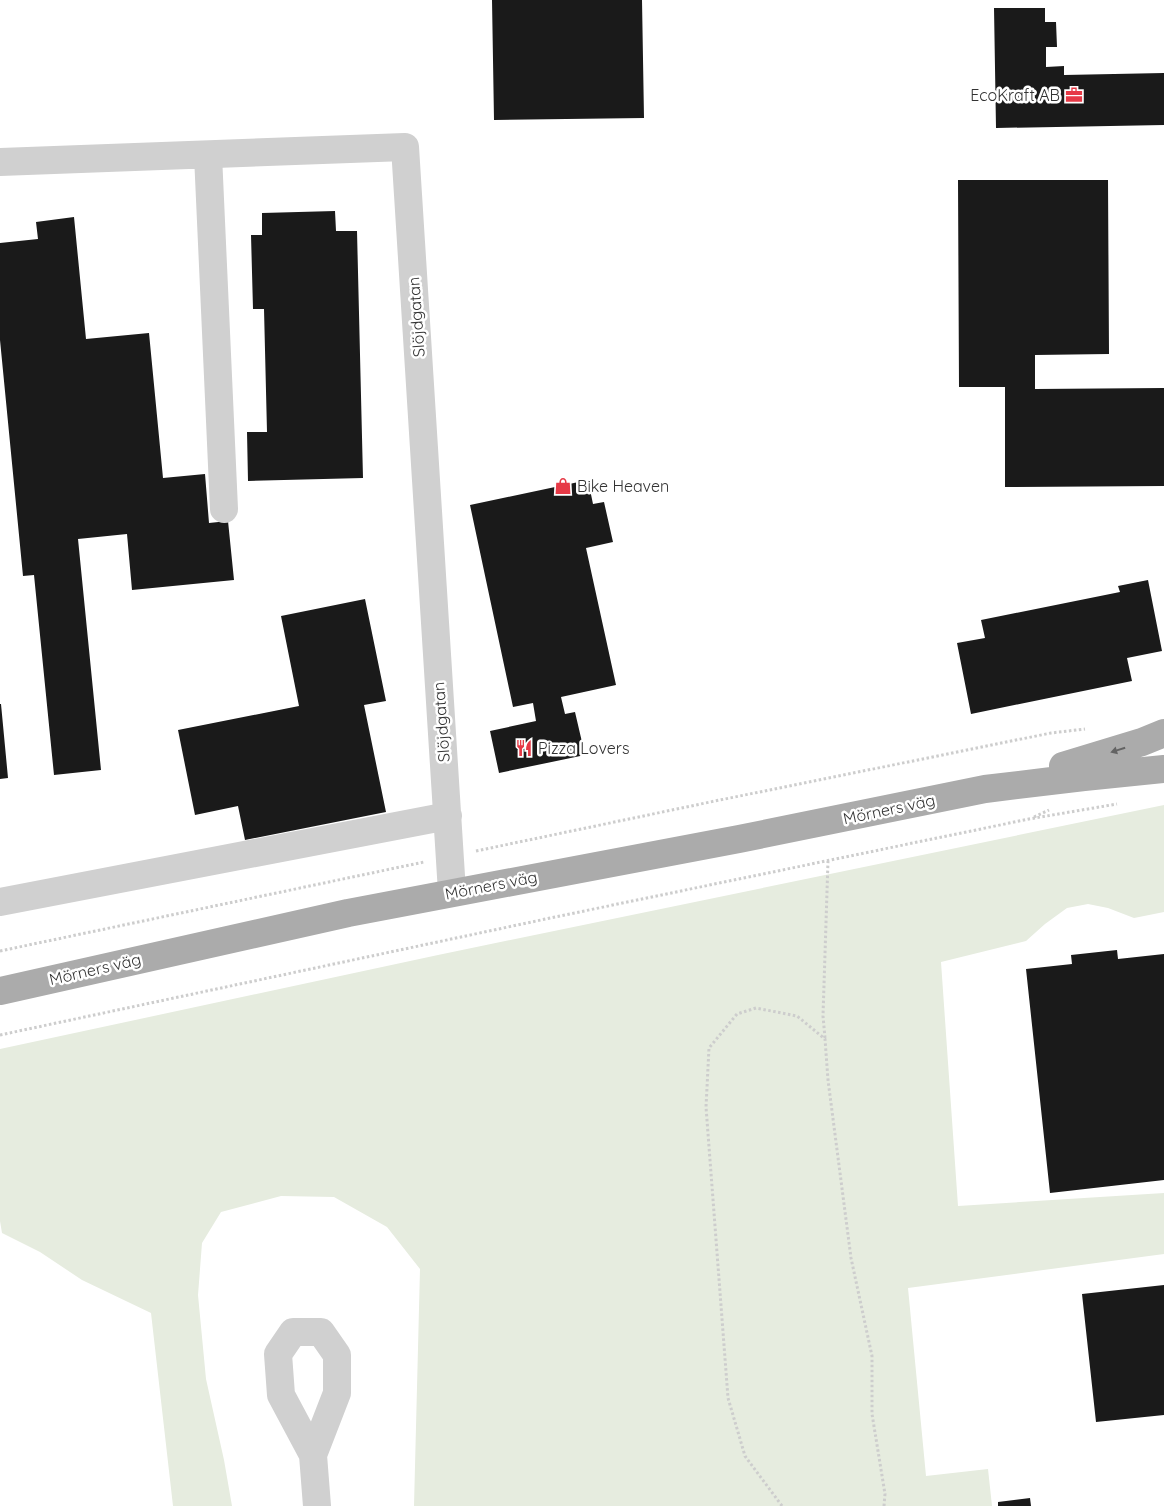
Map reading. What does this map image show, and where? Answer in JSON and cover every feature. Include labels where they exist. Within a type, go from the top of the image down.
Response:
[{"type":"main road","name":"Mörners väg","points":[[985,789],[1116,750],[1164,733]]},
{"type":"main road","name":"Mörners väg","points":[[0,991],[348,912],[759,835],[985,789],[1164,769]]},
{"type":"street","name":"Slöjdgatan","points":[[0,162],[405,148],[452,892]]},
{"type":"street","points":[[208,155],[224,509]]},
{"type":"street","points":[[0,902],[448,816]]},
{"type":"street","points":[[312,1455],[316,1506]]},
{"type":"path","points":[[0,950],[715,800],[1051,733]]},
{"type":"path","points":[[0,1035],[555,918],[1029,820],[1122,803]]},
{"type":"path","points":[[828,862],[823,1016],[828,1080],[851,1258],[872,1356],[872,1414],[885,1494],[884,1506]]},
{"type":"path","points":[[782,1506],[745,1456],[728,1398],[706,1107],[709,1048],[737,1014],[756,1008],[797,1016],[825,1039]]},
{"type":"shaded area","points":[[1164,805],[1164,912],[1134,918],[1108,908],[1088,904],[1067,908],[1026,941],[941,962],[958,1206],[1164,1193],[1164,1254],[908,1288],[926,1476],[988,1469],[992,1506],[414,1506],[420,1269],[387,1227],[334,1197],[281,1196],[221,1212],[202,1243],[198,1295],[206,1379],[232,1506],[173,1506],[151,1313],[82,1280],[40,1252],[2,1233],[0,1221],[0,1049],[438,955]]},
{"type":"building","points":[[492,0],[642,0],[644,118],[494,120]]},
{"type":"building","points":[[994,8],[1045,8],[1045,22],[1056,22],[1057,47],[1046,47],[1046,67],[1064,66],[1064,75],[1164,73],[1164,125],[996,128]]},
{"type":"building","points":[[958,180],[1108,180],[1109,354],[1035,355],[1035,389],[1164,388],[1164,486],[1005,487],[1005,387],[959,387]]},
{"type":"building","points":[[335,211],[336,231],[357,231],[363,478],[248,481],[247,432],[267,432],[264,309],[253,309],[251,235],[262,235],[262,213]]},
{"type":"building","points":[[74,217],[86,339],[149,333],[163,478],[205,474],[209,523],[228,521],[234,580],[132,590],[127,534],[78,539],[101,770],[54,775],[34,575],[23,576],[0,340],[0,243],[38,239],[36,222]]},
{"type":"building","points":[[588,480],[593,504],[604,502],[613,542],[586,548],[616,685],[561,697],[565,714],[575,712],[585,755],[499,773],[490,731],[536,721],[533,703],[513,707],[470,505]]},
{"type":"building","points":[[1148,580],[1162,651],[1127,658],[1132,681],[971,714],[957,643],[985,638],[981,620],[1120,592],[1118,586]]},
{"type":"building","points":[[365,599],[386,701],[364,705],[386,812],[245,840],[238,806],[195,815],[178,730],[299,706],[281,616]]},
{"type":"building","points":[[0,704],[8,778],[0,779]]},
{"type":"building","points":[[1117,950],[1118,959],[1164,954],[1164,1180],[1050,1193],[1026,969],[1072,964],[1071,955]]},
{"type":"building","points":[[1164,1285],[1164,1415],[1096,1422],[1082,1294]]},
{"type":"building","points":[[1030,1498],[1031,1506],[998,1506],[998,1502]]},
{"type":"place","name":"EcoKraft AB","points":[[1074,95]]},
{"type":"place","name":"Bike Heaven","points":[[563,486]]},
{"type":"place","name":"Pizza Lovers","points":[[524,748]]}]
